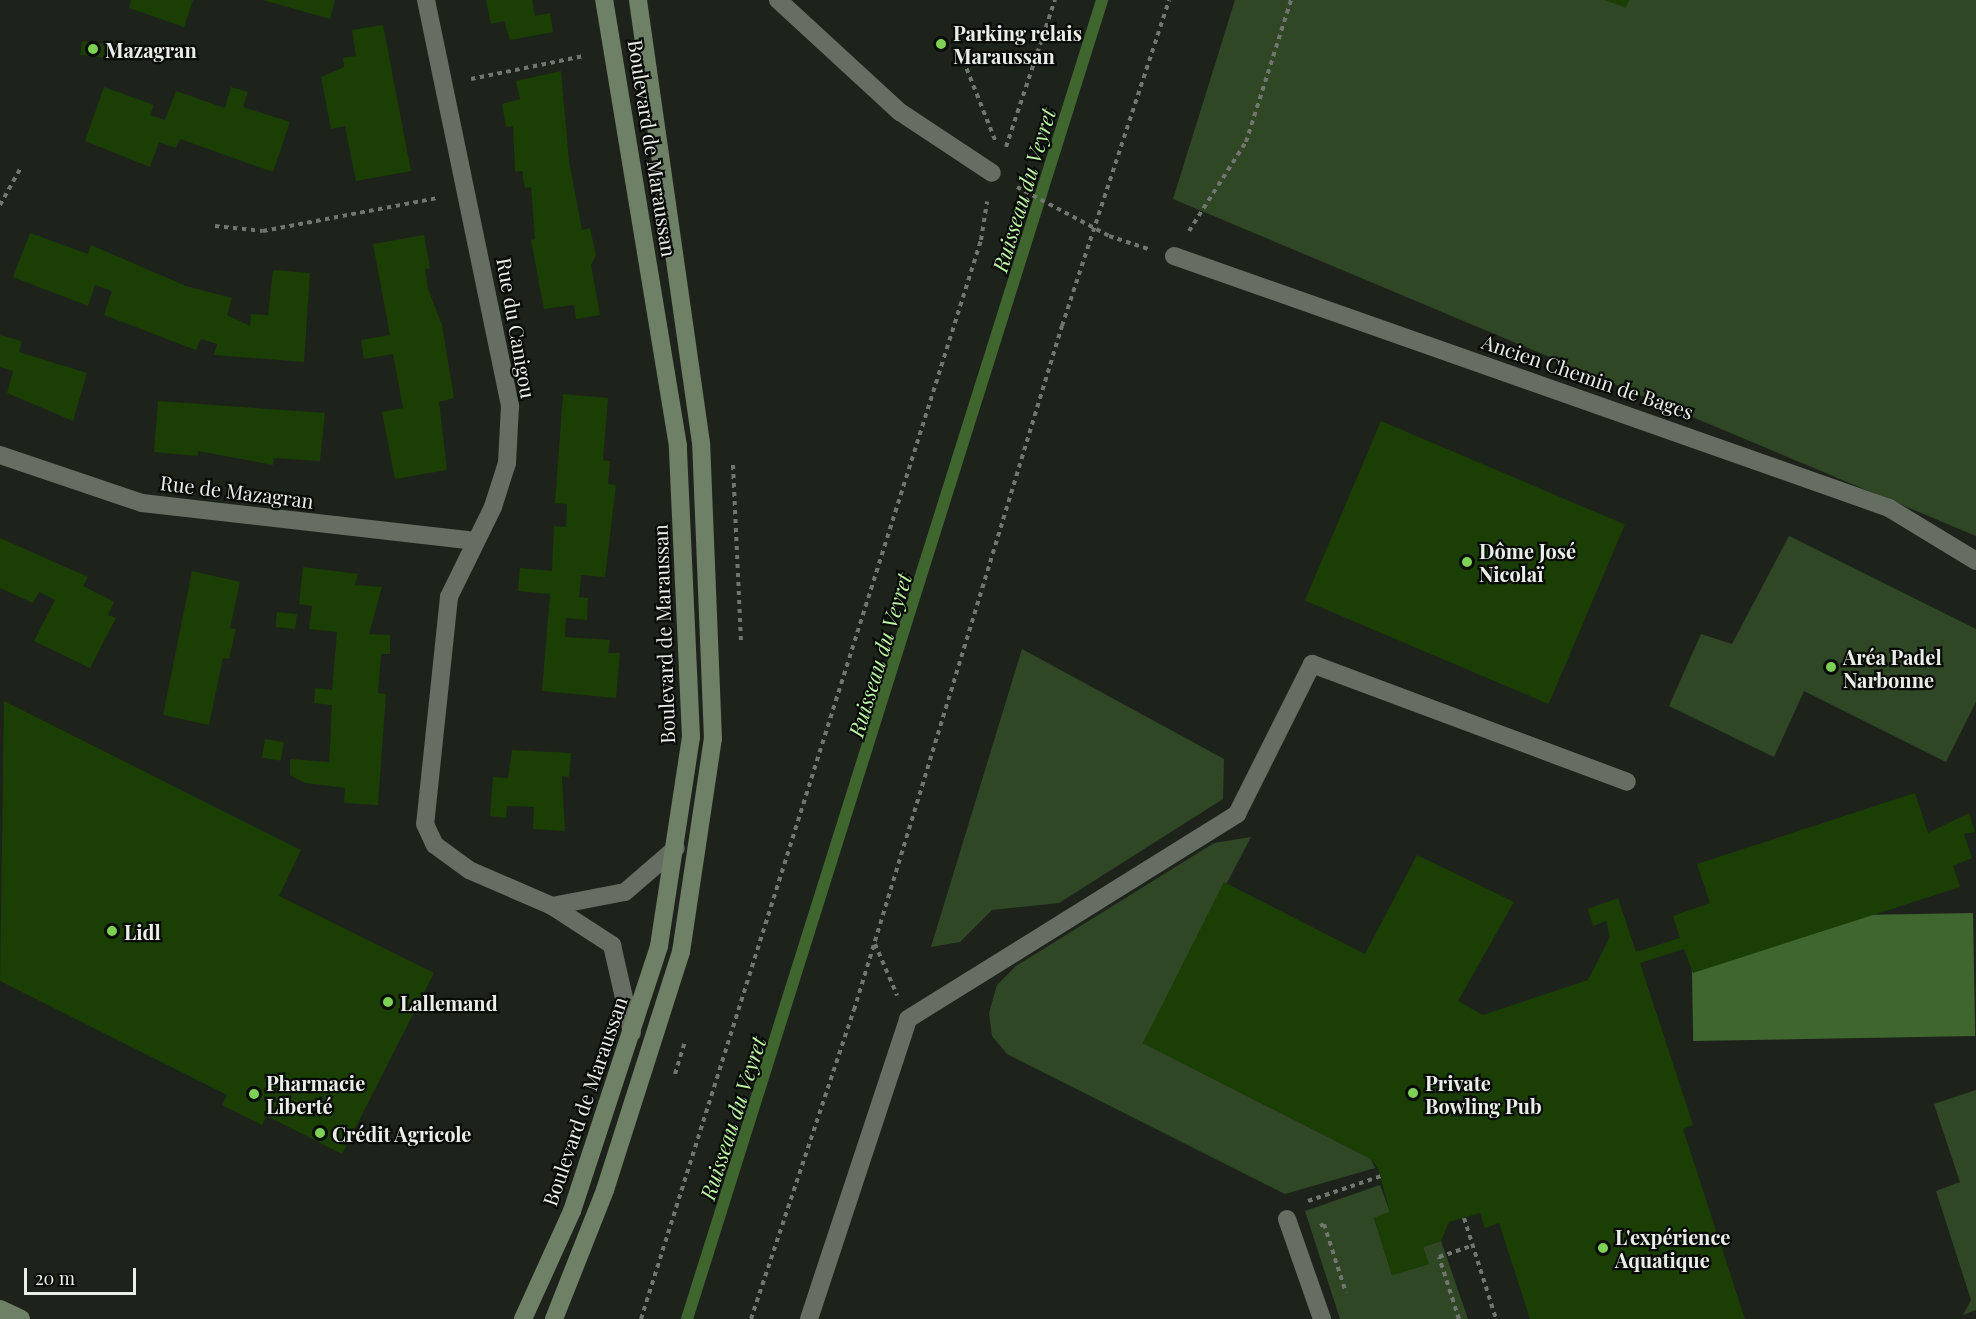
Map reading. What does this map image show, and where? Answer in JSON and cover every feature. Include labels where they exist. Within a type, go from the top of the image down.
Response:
[{"type":"main road","name":"Boulevard de Maraussan","points":[[523,1319],[573,1211],[659,946],[676,848],[691,737],[678,446],[615,50],[604,0]]},
{"type":"main road","name":"Boulevard de Maraussan","points":[[554,1319],[604,1190],[681,952],[713,739],[701,443],[638,0]]},
{"type":"main road","points":[[0,1309],[21,1319]]},
{"type":"street","name":"Rue du Canigou","points":[[426,0],[446,84],[510,406],[507,463],[476,541],[449,597],[425,824],[435,846],[469,870],[552,906],[612,945],[632,1033]]},
{"type":"street","points":[[778,0],[900,112],[992,173]]},
{"type":"street","name":"Ancien Chemin de Bages","points":[[1174,256],[1889,508],[1976,561]]},
{"type":"street","name":"Rue de Mazagran","points":[[0,455],[142,503],[476,541]]},
{"type":"street","points":[[808,1319],[908,1019],[1237,814],[1312,664],[1627,782]]},
{"type":"street","points":[[552,906],[625,891],[676,848]]},
{"type":"street","points":[[1287,1219],[1322,1319]]},
{"type":"path","points":[[992,173],[1011,137],[1055,0]]},
{"type":"path","points":[[751,1319],[874,943],[1094,226],[1168,0]]},
{"type":"path","points":[[1174,256],[1246,142],[1291,0]]},
{"type":"path","points":[[446,84],[615,50]]},
{"type":"path","points":[[641,1319],[981,240],[996,135],[960,52]]},
{"type":"path","points":[[0,205],[20,169]]},
{"type":"path","points":[[1011,184],[1138,246]]},
{"type":"path","points":[[215,226],[263,231],[468,192]]},
{"type":"path","points":[[874,943],[908,1019]]},
{"type":"path","points":[[1287,1219],[1302,1203],[1381,1176]]},
{"type":"path","points":[[1464,1218],[1496,1319]]},
{"type":"path","points":[[1459,1319],[1439,1257],[1473,1245]]},
{"type":"shaded area","points":[[1235,0],[1976,0],[1976,536],[1173,199]]},
{"type":"shaded area","name":"Aréa Padel Narbonne","points":[[1789,536],[1976,629],[1976,702],[1946,762],[1804,691],[1774,757],[1669,706],[1701,634],[1732,644]]},
{"type":"shaded area","points":[[1022,649],[1224,759],[1223,799],[1059,903],[992,910],[960,942],[931,947]]},
{"type":"shaded area","points":[[1251,837],[1143,1043],[1371,1159],[1375,1168],[1285,1194],[1007,1054],[992,1036],[989,1013],[997,985],[1016,966],[1214,843]]},
{"type":"shaded area","points":[[1973,913],[1975,1036],[1693,1041],[1691,918]]},
{"type":"shaded area","points":[[1976,1090],[1976,1310],[1963,1315],[1971,1300],[1936,1191],[1960,1182],[1934,1104]]},
{"type":"shaded area","points":[[1380,1185],[1390,1212],[1374,1218],[1392,1275],[1428,1264],[1423,1247],[1441,1241],[1468,1319],[1340,1319],[1305,1211]]},
{"type":"building","points":[[131,0],[193,0],[184,27],[129,8]]},
{"type":"building","points":[[263,0],[335,0],[330,19]]},
{"type":"building","points":[[486,0],[532,0],[535,16],[550,13],[553,32],[510,40],[504,21],[491,24]]},
{"type":"building","points":[[1605,0],[1629,0],[1626,8]]},
{"type":"building","points":[[383,25],[411,171],[356,181],[345,126],[331,129],[321,77],[344,67],[343,58],[356,56],[352,30]]},
{"type":"building","name":"Mazagran","points":[[82,41],[105,44],[103,58],[80,55]]},
{"type":"building","points":[[561,71],[569,161],[582,230],[590,228],[596,255],[591,265],[600,315],[576,319],[574,305],[544,309],[531,240],[535,239],[531,187],[525,188],[522,171],[515,172],[513,126],[506,127],[502,104],[520,99],[516,81]]},
{"type":"building","points":[[104,87],[154,105],[150,115],[165,120],[176,91],[225,108],[231,87],[248,92],[243,107],[290,122],[273,172],[180,139],[176,148],[159,142],[150,167],[85,141]]},
{"type":"building","points":[[30,233],[88,254],[91,245],[186,286],[232,298],[227,315],[250,326],[251,314],[268,315],[273,270],[310,273],[304,362],[214,355],[217,344],[201,339],[196,350],[104,315],[112,291],[95,285],[88,306],[13,277]]},
{"type":"building","points":[[424,235],[430,268],[425,269],[428,289],[442,325],[454,398],[439,402],[447,470],[395,479],[382,412],[403,408],[393,354],[364,359],[361,340],[390,335],[373,244]]},
{"type":"building","points":[[0,335],[22,341],[19,352],[87,373],[73,421],[7,393],[13,371],[0,367]]},
{"type":"building","points":[[563,394],[608,398],[603,460],[610,461],[608,484],[616,485],[605,577],[581,575],[579,597],[588,598],[587,620],[566,618],[565,637],[610,640],[608,653],[620,653],[616,698],[542,691],[550,594],[518,591],[520,568],[552,571],[554,526],[566,527],[567,504],[555,503]]},
{"type":"building","points":[[158,401],[325,413],[320,461],[274,458],[273,465],[198,451],[198,456],[154,452]]},
{"type":"building","name":"Dôme José Nicolaï","points":[[1381,421],[1625,525],[1549,704],[1305,600]]},
{"type":"building","points":[[0,538],[88,577],[83,586],[114,602],[108,615],[116,618],[90,668],[34,641],[55,600],[39,592],[33,603],[0,588]]},
{"type":"building","points":[[303,567],[358,574],[355,585],[382,587],[369,634],[390,635],[390,654],[381,654],[378,693],[386,694],[378,805],[344,803],[345,788],[305,783],[290,775],[290,759],[329,762],[332,705],[314,703],[315,688],[332,690],[337,632],[309,629],[312,606],[299,604]]},
{"type":"building","points":[[192,571],[240,582],[230,628],[236,629],[229,659],[223,658],[209,725],[163,715]]},
{"type":"building","points":[[277,612],[297,614],[295,629],[275,627]]},
{"type":"building","points":[[4,701],[301,850],[279,896],[434,973],[342,1154],[267,1116],[262,1125],[222,1105],[227,1095],[0,981]]},
{"type":"building","points":[[265,739],[284,742],[281,761],[262,758]]},
{"type":"building","points":[[512,750],[571,753],[569,777],[562,776],[565,831],[533,829],[534,807],[507,806],[506,818],[490,816],[493,777],[508,778]]},
{"type":"building","points":[[1915,793],[1928,833],[1969,813],[1975,832],[1964,834],[1972,858],[1953,866],[1960,887],[1693,973],[1684,949],[1640,963],[1693,1125],[1683,1129],[1745,1319],[1530,1319],[1499,1223],[1485,1228],[1480,1213],[1449,1222],[1441,1241],[1423,1247],[1429,1264],[1392,1275],[1374,1218],[1390,1212],[1378,1168],[1371,1159],[1143,1043],[1224,882],[1365,954],[1417,855],[1514,902],[1458,1001],[1483,1015],[1588,980],[1610,937],[1606,921],[1593,926],[1588,909],[1618,898],[1636,952],[1680,938],[1673,916],[1710,903],[1697,864]]},
{"type":"waterway","name":"Ruisseau du Veyret","points":[[687,1319],[1102,0]]},
{"type":"place","name":"Parking relais Maraussan","points":[[941,44]]},
{"type":"place","name":"Mazagran","points":[[93,49]]},
{"type":"place","name":"Dôme José Nicolaï","points":[[1467,562]]},
{"type":"place","name":"Aréa Padel Narbonne","points":[[1831,667]]},
{"type":"place","name":"Lidl","points":[[112,931]]},
{"type":"place","name":"Lallemand","points":[[388,1002]]},
{"type":"place","name":"Private Bowling Pub","points":[[1413,1093]]},
{"type":"place","name":"Pharmacie Liberté","points":[[254,1094]]},
{"type":"place","name":"Crédit Agricole","points":[[320,1133]]},
{"type":"place","name":"L'expérience Aquatique","points":[[1603,1248]]}]
